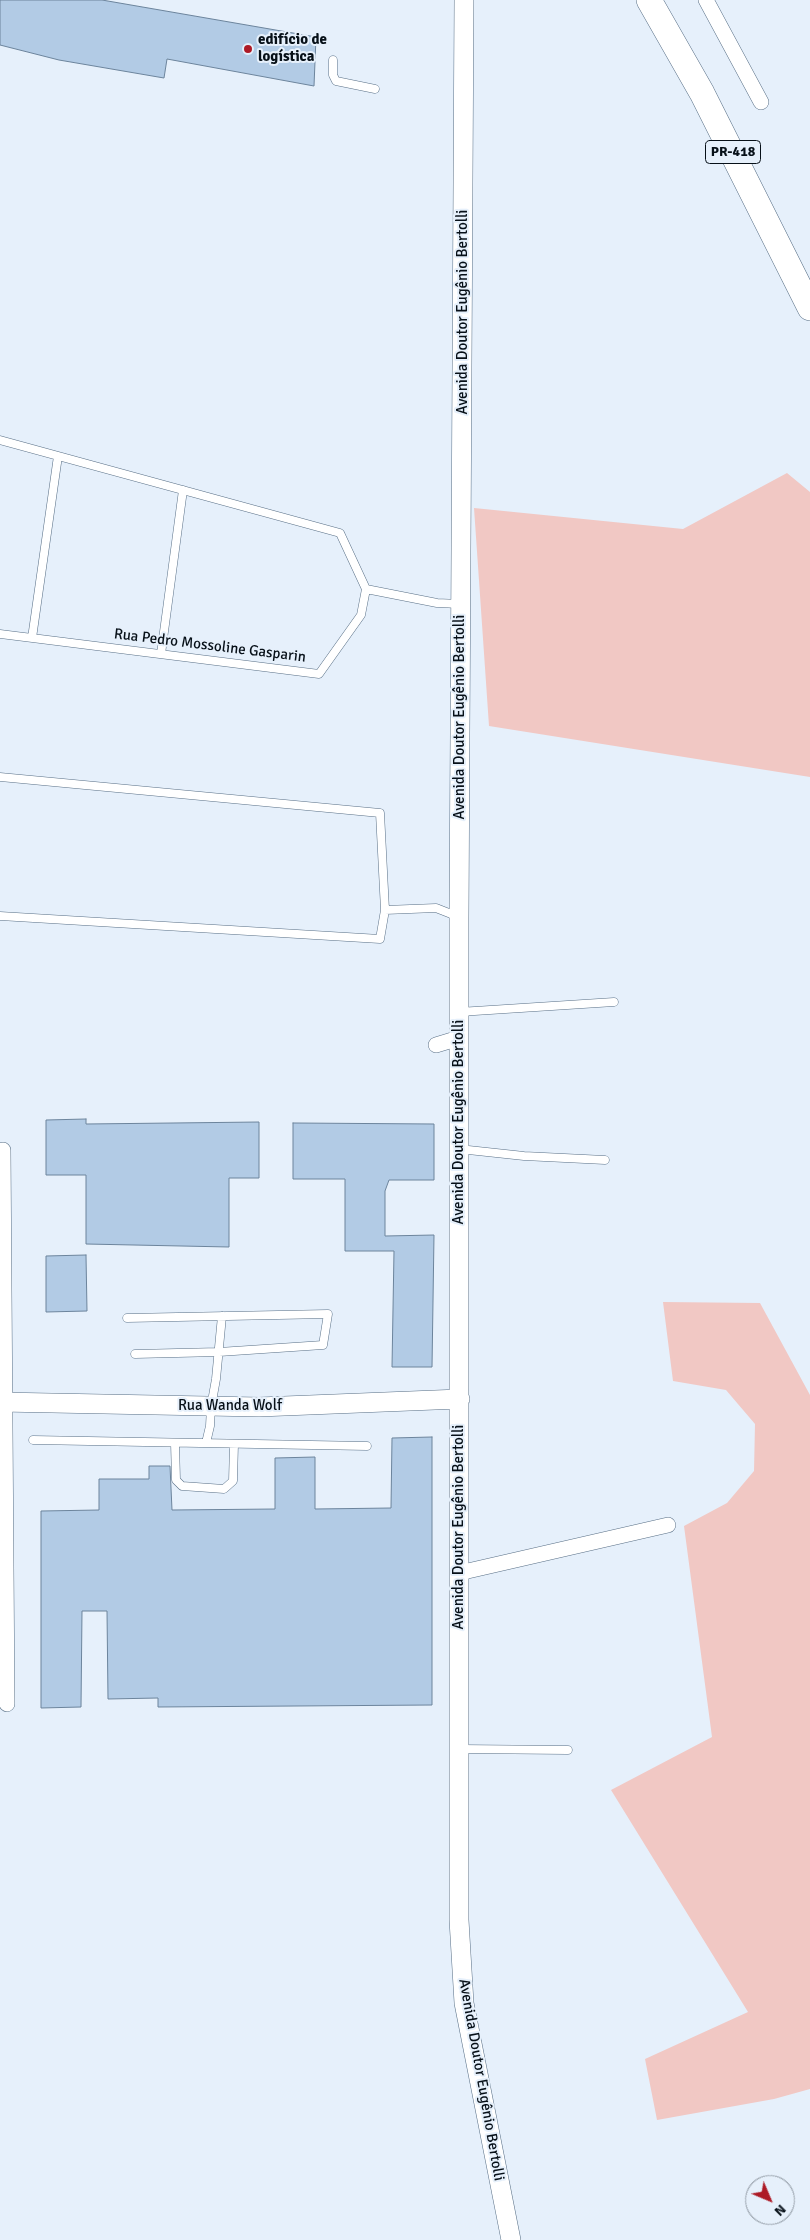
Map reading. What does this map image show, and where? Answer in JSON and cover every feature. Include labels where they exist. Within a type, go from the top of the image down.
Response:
[{"type":"highway","name":"PR-418","points":[[649,0],[702,93],[810,308]]},
{"type":"street","name":"Avenida Doutor Eugênio Bertolli","points":[[464,0],[459,917],[458,1920],[464,2003],[511,2240]]},
{"type":"street","points":[[706,0],[761,102]]},
{"type":"street","points":[[436,1045],[459,1038]]},
{"type":"street","points":[[3,1150],[2,1402],[7,1704]]},
{"type":"street","name":"Rua Wanda Wolf","points":[[2,1402],[259,1407],[460,1399]]},
{"type":"street","points":[[459,1573],[668,1525]]},
{"type":"lane","points":[[333,60],[333,75],[336,81],[376,89]]},
{"type":"lane","points":[[0,440],[340,533],[366,589],[437,603],[460,604]]},
{"type":"lane","points":[[32,638],[58,456]]},
{"type":"lane","points":[[161,654],[183,490]]},
{"type":"lane","name":"Rua Pedro Mossoline Gasparin","points":[[0,634],[319,674],[361,615],[366,589]]},
{"type":"lane","points":[[0,777],[380,813],[385,910],[380,939],[0,916]]},
{"type":"lane","points":[[385,910],[436,908],[459,917]]},
{"type":"lane","points":[[459,1012],[614,1002]]},
{"type":"lane","points":[[459,1149],[524,1156],[605,1160]]},
{"type":"lane","points":[[127,1318],[328,1314],[323,1345],[219,1352],[135,1354]]},
{"type":"lane","points":[[206,1443],[210,1426],[210,1407],[219,1352],[222,1316]]},
{"type":"lane","points":[[33,1440],[367,1446]]},
{"type":"lane","points":[[175,1443],[176,1480],[182,1486],[224,1489],[232,1481],[234,1444]]},
{"type":"lane","points":[[459,1748],[568,1750]]},
{"type":"shaded area","points":[[787,473],[810,492],[810,777],[489,726],[474,508],[683,529]]},
{"type":"shaded area","points":[[663,1302],[760,1303],[810,1395],[810,2089],[774,2099],[657,2120],[645,2059],[748,2012],[611,1790],[712,1737],[684,1526],[727,1503],[754,1471],[755,1424],[726,1390],[673,1381]]},
{"type":"building","points":[[0,0],[102,0],[316,37],[314,86],[167,59],[164,78],[59,60],[0,45]]},
{"type":"building","points":[[86,1119],[86,1124],[259,1122],[259,1178],[229,1178],[229,1247],[86,1244],[86,1175],[46,1175],[46,1120]]},
{"type":"building","points":[[293,1123],[434,1124],[434,1180],[389,1180],[385,1191],[385,1236],[434,1235],[432,1367],[392,1367],[394,1251],[345,1251],[345,1179],[293,1179]]},
{"type":"building","points":[[86,1255],[87,1311],[46,1312],[46,1256]]},
{"type":"building","points":[[432,1437],[432,1705],[158,1707],[158,1698],[108,1699],[107,1611],[82,1611],[81,1707],[41,1708],[41,1511],[99,1510],[99,1479],[149,1479],[149,1466],[170,1466],[172,1510],[275,1509],[275,1458],[315,1457],[315,1509],[391,1508],[392,1438]]},
{"type":"place","name":"edifício de logística","points":[[248,49]]}]
